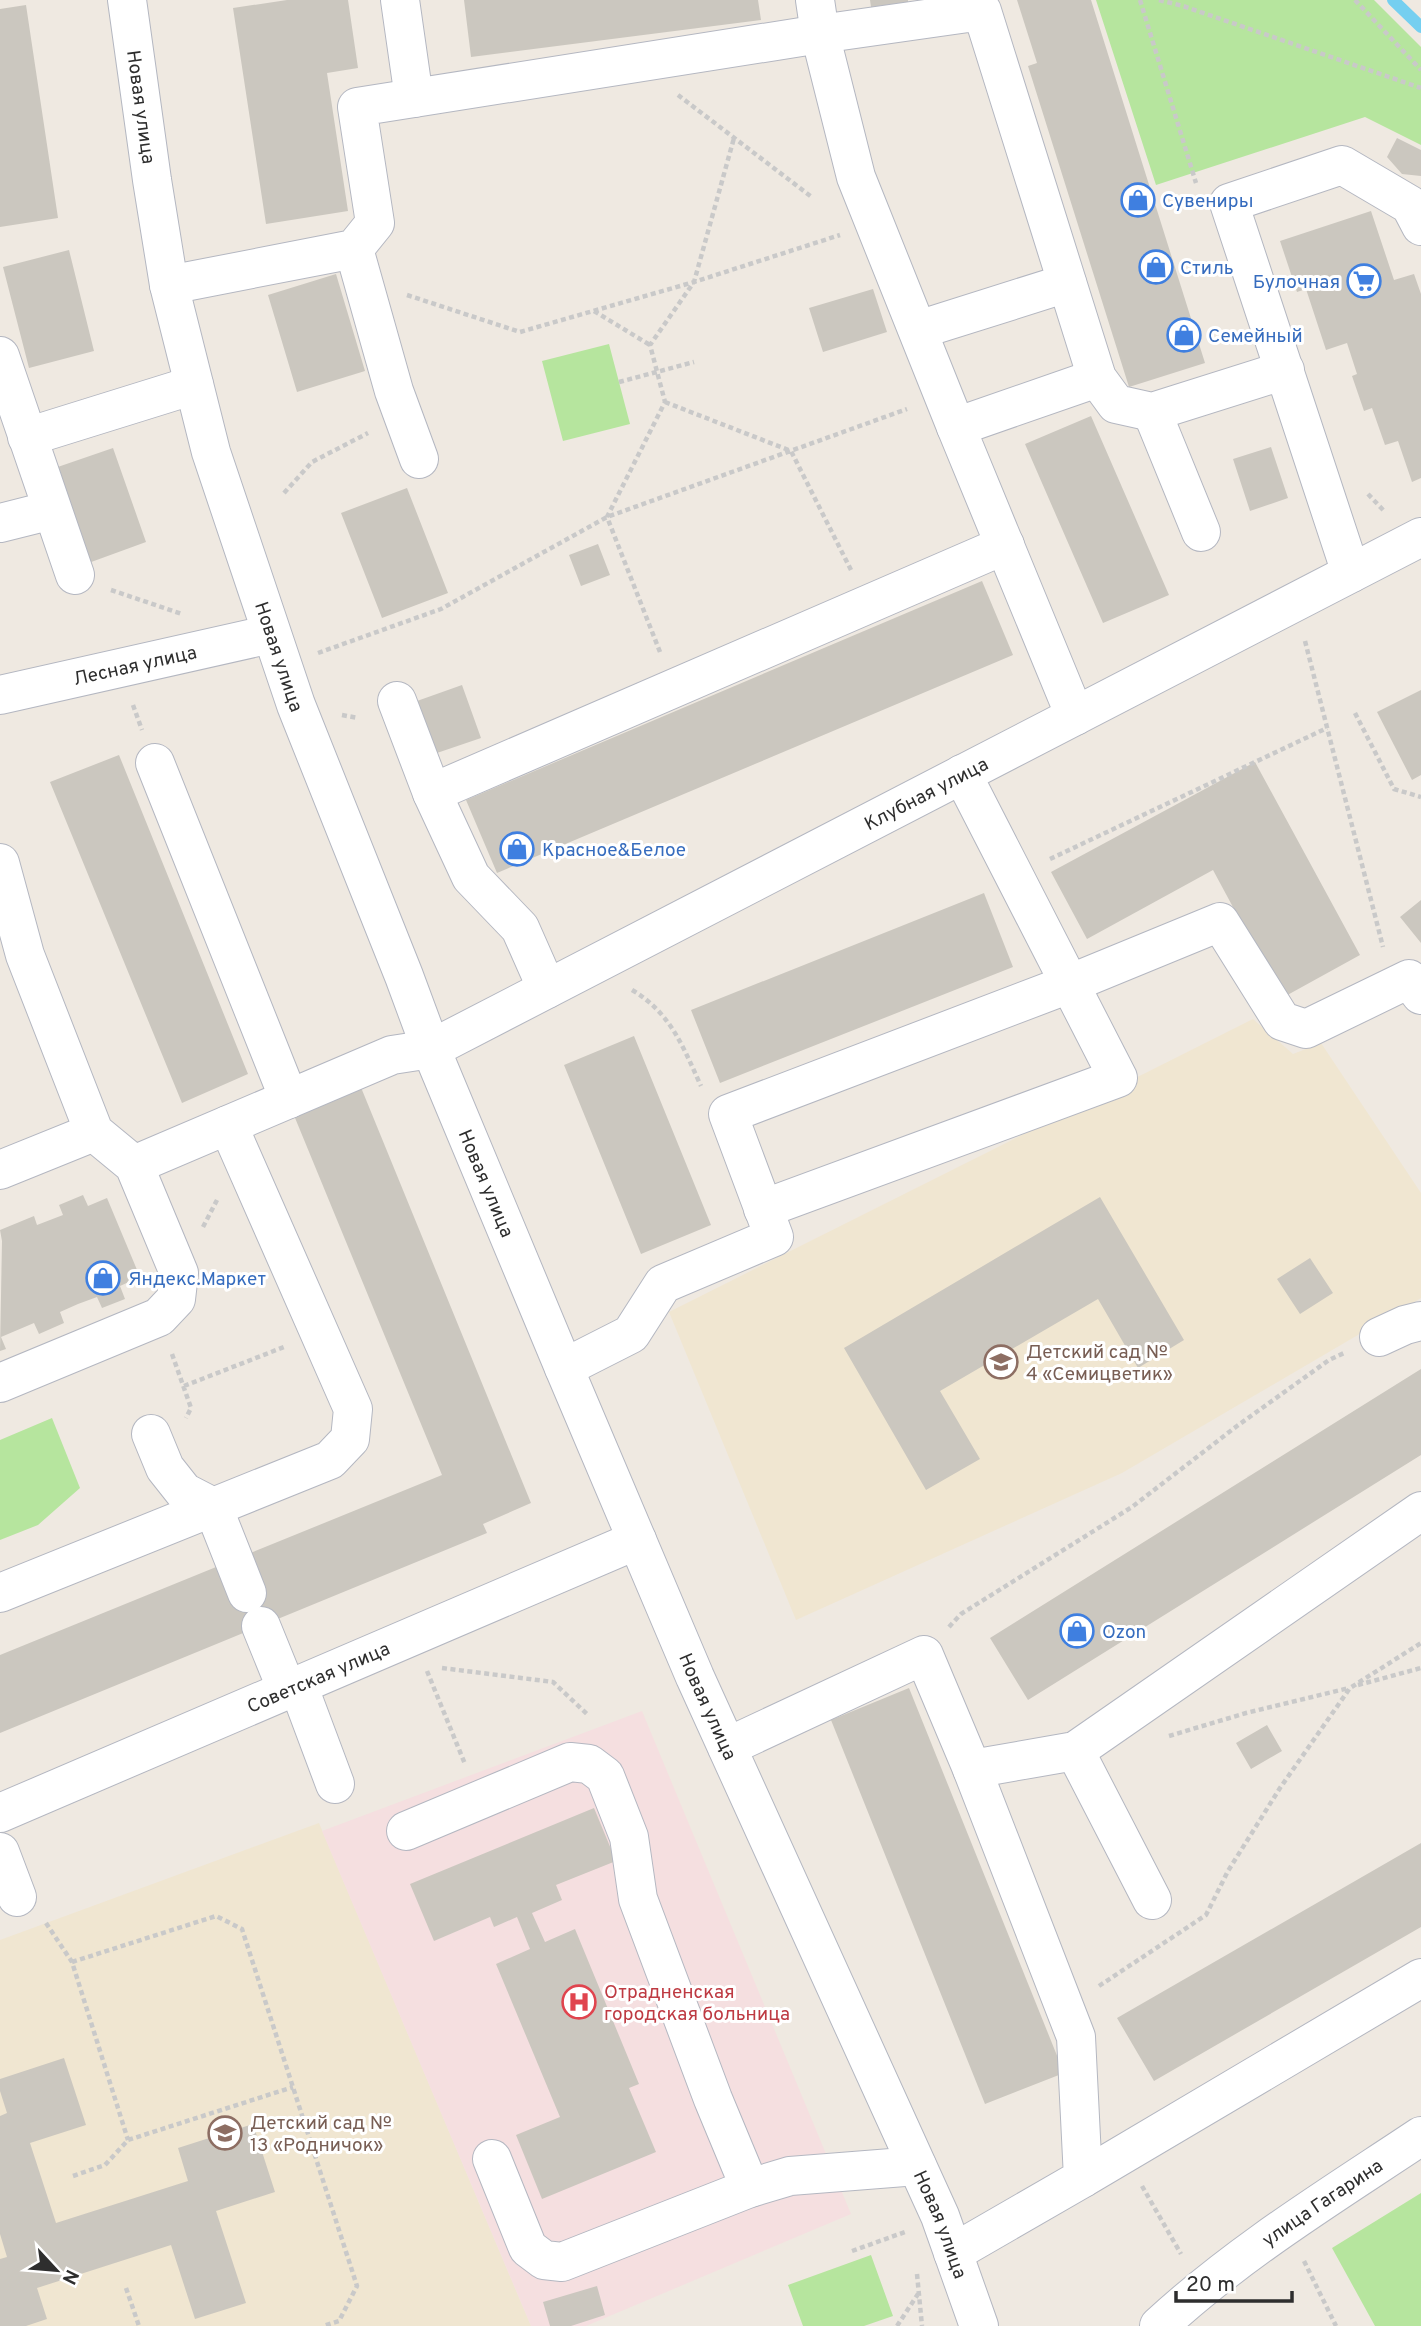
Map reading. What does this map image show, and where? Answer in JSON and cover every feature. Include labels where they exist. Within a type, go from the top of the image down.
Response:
[{"type":"street","name":"Новая улица","points":[[127,0],[152,180],[170,285],[263,647],[637,1540],[727,1747],[917,2166],[953,2253],[979,2326]]},
{"type":"street","points":[[400,0],[414,98]]},
{"type":"street","points":[[419,459],[403,415],[358,264],[374,223],[357,107],[636,63],[817,17],[982,11],[1097,378],[1116,404],[1152,412],[1284,370]]},
{"type":"street","points":[[817,17],[856,177],[1075,716]]},
{"type":"street","points":[[1351,573],[1229,202],[1342,165],[1410,205],[1421,226]]},
{"type":"street","points":[[170,285],[358,264]]},
{"type":"street","points":[[918,330],[1068,283]]},
{"type":"street","points":[[0,356],[75,575]]},
{"type":"street","points":[[950,411],[1097,378]]},
{"type":"street","points":[[27,437],[194,385]]},
{"type":"street","points":[[1152,412],[1201,532]]},
{"type":"street","points":[[0,523],[52,510]]},
{"type":"street","name":"Клубная улица","points":[[134,1165],[235,1139],[289,1099],[392,1055],[431,1049],[1421,537]]},
{"type":"street","points":[[432,793],[1005,545]]},
{"type":"street","name":"Лесная улица","points":[[0,695],[119,668],[263,647]]},
{"type":"street","points":[[397,701],[432,793],[471,877],[520,928],[547,989]]},
{"type":"street","points":[[155,763],[289,1099]]},
{"type":"street","points":[[763,1209],[1118,1078],[962,774]]},
{"type":"street","points":[[0,863],[13,958],[94,1132],[134,1165],[179,1273],[176,1299],[159,1317],[0,1383]]},
{"type":"street","points":[[564,1368],[631,1334],[663,1283],[774,1237],[728,1114],[1069,984],[1220,922],[1283,1021],[1306,1029],[1407,991]]},
{"type":"street","points":[[0,1170],[94,1132]]},
{"type":"street","points":[[0,1594],[330,1460],[349,1439],[353,1409],[235,1139]]},
{"type":"street","points":[[1380,1337],[1421,1321]]},
{"type":"street","points":[[152,1434],[165,1468],[184,1492],[213,1507],[254,1609],[335,1784]]},
{"type":"street","points":[[972,1769],[1089,1741],[1421,1511]]},
{"type":"street","name":"Советская улица","points":[[0,1813],[637,1540]]},
{"type":"street","points":[[727,1747],[924,1655],[972,1769],[1076,2037],[1083,2178]]},
{"type":"street","points":[[1089,1741],[1152,1900]]},
{"type":"street","points":[[406,1831],[570,1762],[589,1764],[604,1776],[629,1837],[638,1899],[713,2099],[750,2188]]},
{"type":"street","points":[[0,1852],[17,1897]]},
{"type":"street","points":[[953,2253],[1421,1978]]},
{"type":"street","name":"улица Гагарина","points":[[1159,2326],[1201,2287],[1284,2227],[1421,2136]]},
{"type":"street","points":[[492,2159],[528,2248],[544,2260],[562,2262],[750,2188],[790,2176],[917,2166]]},
{"type":"path","points":[[1140,0],[1194,182],[1229,202]]},
{"type":"path","points":[[1159,0],[1421,88]]},
{"type":"path","points":[[1355,0],[1421,69]]},
{"type":"path","points":[[636,63],[813,198]]},
{"type":"path","points":[[650,345],[694,282],[734,138]]},
{"type":"path","points":[[358,264],[520,332],[694,282],[876,224]]},
{"type":"path","points":[[594,311],[650,345],[665,402],[607,517],[674,688]]},
{"type":"path","points":[[619,382],[694,362]]},
{"type":"path","points":[[665,402],[791,451],[869,604]]},
{"type":"path","points":[[75,575],[86,582],[218,625],[263,647],[441,609],[607,517],[791,451],[950,411]]},
{"type":"path","points":[[284,493],[312,462],[403,415]]},
{"type":"path","points":[[1303,633],[1328,727],[1407,991]]},
{"type":"path","points":[[119,668],[155,763]]},
{"type":"path","points":[[1355,713],[1394,789],[1421,797]]},
{"type":"path","points":[[1013,876],[1328,727]]},
{"type":"path","points":[[589,968],[641,995],[672,1024],[708,1098],[728,1114]]},
{"type":"path","points":[[179,1273],[235,1139]]},
{"type":"path","points":[[152,1434],[185,1421],[191,1408],[159,1317]]},
{"type":"path","points":[[184,1386],[320,1334]]},
{"type":"path","points":[[924,1655],[961,1614],[1132,1507],[1237,1426],[1329,1360],[1380,1337]]},
{"type":"path","points":[[1064,2006],[1108,1981],[1206,1915],[1228,1871],[1280,1788],[1350,1688],[1421,1643]]},
{"type":"path","points":[[480,1800],[425,1666],[553,1682],[588,1715]]},
{"type":"path","points":[[1089,1741],[1170,1736],[1246,1713],[1421,1668]]},
{"type":"path","points":[[17,1897],[46,1923],[72,1962],[128,2140]]},
{"type":"path","points":[[72,1962],[216,1916],[242,1929],[357,2287],[339,2321],[323,2326]]},
{"type":"path","points":[[73,2176],[105,2165],[128,2140],[293,2087]]},
{"type":"path","points":[[1123,2154],[1182,2256],[1193,2250]]},
{"type":"path","points":[[852,2251],[913,2229]]},
{"type":"path","points":[[1302,2257],[1336,2326]]},
{"type":"path","points":[[126,2288],[139,2326]]},
{"type":"path","points":[[897,2326],[919,2294]]},
{"type":"shaded area","name":"Детский сад № 4 «Семицветик»","points":[[1253,1019],[1293,1054],[1321,1043],[1421,1193],[1421,1298],[1122,1473],[796,1620],[669,1312]]},
{"type":"shaded area","name":"Отрадненская городская больница","points":[[642,1711],[851,2214],[586,2326],[531,2326],[322,1831]]},
{"type":"shaded area","name":"Детский сад № 13 «Родничок»","points":[[319,1823],[531,2326],[0,2326],[0,1940]]},
{"type":"green space","points":[[1096,0],[1374,0],[1421,47],[1421,145],[1365,117],[1156,185]]},
{"type":"green space","points":[[609,344],[630,424],[563,441],[542,361]]},
{"type":"green space","points":[[52,1418],[80,1488],[38,1525],[0,1540],[0,1440]]},
{"type":"green space","points":[[1421,2193],[1421,2326],[1375,2326],[1332,2248]]},
{"type":"green space","points":[[871,2255],[893,2316],[864,2326],[803,2326],[788,2285]]},
{"type":"building","points":[[287,0],[348,0],[358,68],[327,73],[348,211],[266,224],[233,8]]},
{"type":"building","points":[[464,0],[758,0],[761,20],[471,57]]},
{"type":"building","points":[[870,0],[908,0],[908,2],[871,7]]},
{"type":"building","points":[[1017,0],[1091,0],[1205,363],[1129,387],[1028,66],[1037,63]]},
{"type":"building","points":[[26,5],[58,218],[0,227],[0,9]]},
{"type":"building","points":[[1397,138],[1421,150],[1421,176],[1402,174],[1387,157]]},
{"type":"building","points":[[1371,211],[1394,280],[1414,274],[1421,294],[1421,478],[1412,482],[1398,441],[1385,445],[1372,408],[1364,411],[1352,376],[1357,374],[1347,343],[1326,350],[1306,289],[1297,292],[1280,241]]},
{"type":"building","points":[[69,250],[94,351],[29,368],[3,267]]},
{"type":"building","points":[[336,274],[365,371],[297,392],[268,295]]},
{"type":"building","points":[[873,289],[887,332],[823,352],[809,308]]},
{"type":"building","points":[[1091,416],[1169,595],[1103,623],[1025,444]]},
{"type":"building","points":[[1271,447],[1288,498],[1250,511],[1233,459]]},
{"type":"building","points":[[113,448],[146,542],[83,565],[49,470]]},
{"type":"building","points":[[407,488],[448,593],[382,618],[341,513]]},
{"type":"building","points":[[598,544],[610,575],[581,586],[569,555]]},
{"type":"building","points":[[982,581],[1013,655],[497,873],[466,800]]},
{"type":"building","points":[[462,685],[481,738],[434,754],[417,701]]},
{"type":"building","points":[[1421,690],[1421,775],[1412,780],[1377,712]]},
{"type":"building","points":[[119,755],[248,1074],[182,1103],[50,782]]},
{"type":"building","points":[[1255,762],[1360,955],[1282,998],[1213,870],[1087,939],[1051,872]]},
{"type":"building","points":[[984,893],[1013,967],[720,1083],[691,1010]]},
{"type":"building","points":[[1421,900],[1421,943],[1400,917]]},
{"type":"building","points":[[634,1036],[711,1225],[641,1254],[564,1065]]},
{"type":"building","points":[[360,1085],[531,1503],[483,1524],[487,1533],[0,1733],[0,1655],[442,1475],[293,1113]]},
{"type":"building","points":[[83,1195],[88,1206],[107,1198],[140,1277],[120,1286],[125,1299],[102,1308],[97,1297],[78,1304],[60,1312],[64,1323],[39,1334],[34,1323],[1,1337],[6,1349],[0,1351],[0,1230],[34,1216],[37,1225],[63,1215],[59,1205]]},
{"type":"building","points":[[1100,1197],[1184,1340],[1138,1368],[1098,1299],[940,1391],[980,1459],[926,1490],[844,1348]]},
{"type":"building","points":[[1310,1258],[1333,1293],[1300,1314],[1277,1279]]},
{"type":"building","points":[[1421,1369],[1421,1455],[1028,1700],[990,1638]]},
{"type":"building","points":[[909,1688],[1064,2073],[985,2104],[831,1720]]},
{"type":"building","points":[[1267,1725],[1282,1751],[1251,1769],[1236,1743]]},
{"type":"building","name":"Отрадненская городская больница","points":[[594,1808],[616,1861],[556,1885],[562,1900],[532,1913],[545,1942],[575,1929],[639,2084],[629,2088],[656,2152],[542,2199],[516,2135],[560,2117],[496,1964],[530,1949],[517,1917],[494,1927],[490,1917],[434,1941],[410,1884]]},
{"type":"building","points":[[1421,1843],[1421,1927],[1154,2081],[1117,2018]]},
{"type":"building","points":[[64,2058],[86,2125],[30,2143],[56,2223],[188,2181],[178,2148],[253,2124],[275,2192],[216,2211],[246,2303],[195,2319],[171,2245],[37,2288],[47,2319],[26,2326],[0,2326],[0,2259],[7,2257],[0,2234],[0,2116],[7,2113],[0,2091],[0,2079]]},
{"type":"building","points":[[597,2286],[605,2315],[571,2326],[550,2326],[543,2302]]},
{"type":"waterway","points":[[1393,0],[1421,27]]},
{"type":"place","name":"Сувениры","points":[[1138,200]]},
{"type":"place","name":"Стиль","points":[[1156,267]]},
{"type":"place","name":"Булочная","points":[[1364,281]]},
{"type":"place","name":"Семейный","points":[[1184,335]]},
{"type":"place","name":"Красное&Белое","points":[[517,849]]},
{"type":"place","name":"Яндекс.Маркет","points":[[103,1278]]},
{"type":"place","name":"Детский сад № 4 «Семицветик»","points":[[1001,1362]]},
{"type":"place","name":"Ozon","points":[[1077,1631]]},
{"type":"place","name":"Отрадненская городская больница","points":[[579,2002]]},
{"type":"place","name":"Детский сад № 13 «Родничок»","points":[[225,2133]]}]
